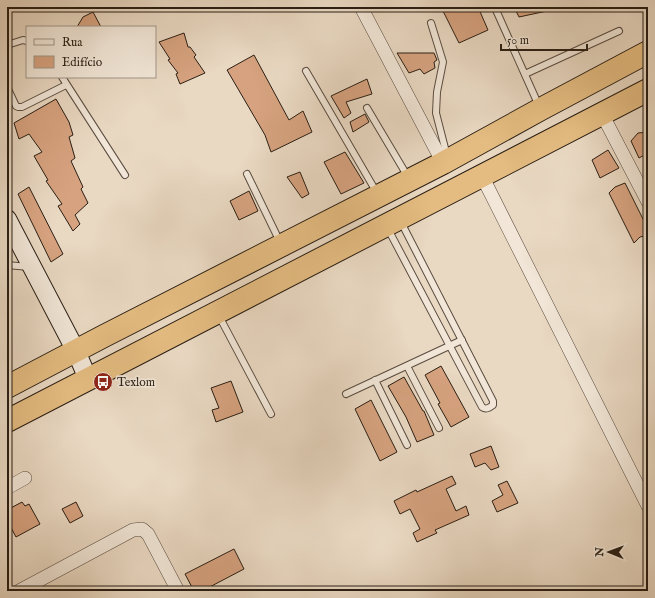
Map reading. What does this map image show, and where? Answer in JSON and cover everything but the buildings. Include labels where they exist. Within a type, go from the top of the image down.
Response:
[{"type":"highway","points":[[7,387],[446,162],[648,52]]},
{"type":"highway","points":[[7,420],[648,90]]},
{"type":"street","points":[[361,7],[446,162]]},
{"type":"street","points":[[602,114],[648,202]]},
{"type":"street","points":[[482,176],[648,506]]},
{"type":"street","points":[[7,219],[76,351],[88,379]]},
{"type":"street","points":[[7,488],[25,478]]},
{"type":"street","points":[[19,591],[133,530],[142,529],[148,534],[178,591]]},
{"type":"lane","points":[[496,10],[541,109]]},
{"type":"lane","points":[[431,23],[443,62],[437,92],[436,113],[446,162]]},
{"type":"lane","points":[[525,74],[619,31]]},
{"type":"lane","points":[[7,45],[23,40],[26,41]]},
{"type":"lane","points":[[306,71],[378,196]]},
{"type":"lane","points":[[62,78],[124,174]]},
{"type":"lane","points":[[7,87],[16,106],[22,107],[66,85]]},
{"type":"lane","points":[[367,108],[410,180]]},
{"type":"lane","points":[[247,174],[282,245]]},
{"type":"lane","points":[[393,222],[462,340],[493,401],[493,405],[488,408],[485,409],[482,407],[450,346],[393,222]]},
{"type":"lane","points":[[7,264],[32,267]]},
{"type":"lane","points":[[217,312],[272,414]]},
{"type":"lane","points":[[346,394],[462,340]]},
{"type":"lane","points":[[407,366],[439,428]]},
{"type":"lane","points":[[375,380],[407,445]]},
{"type":"place","name":"Texlom","points":[[103,382]]}]
